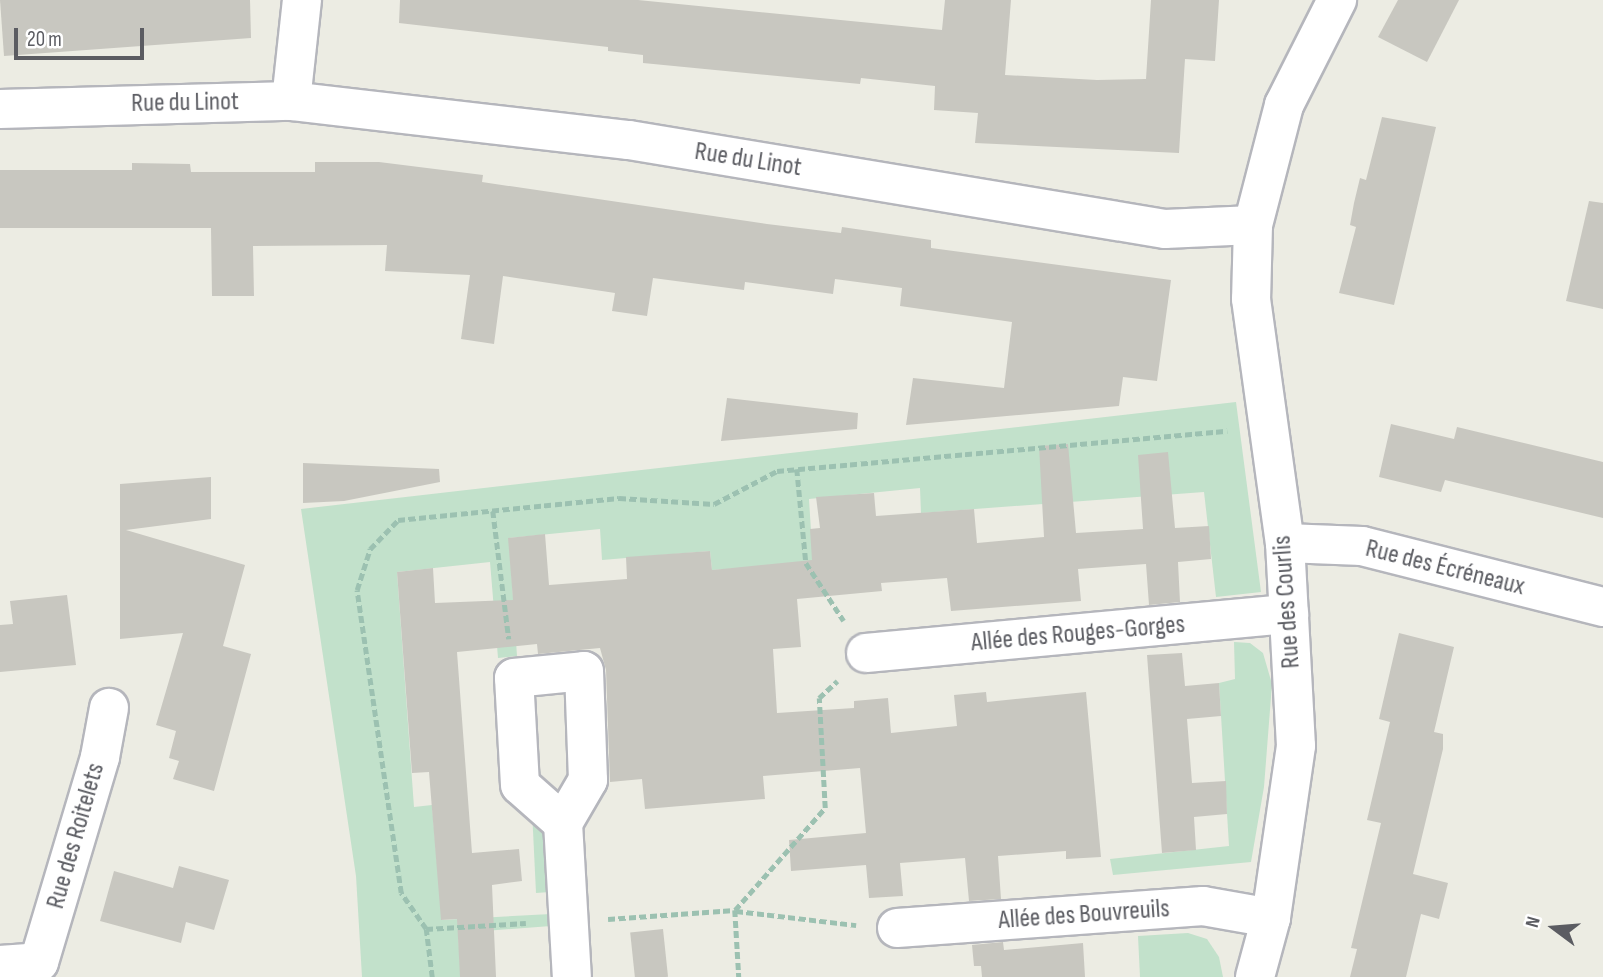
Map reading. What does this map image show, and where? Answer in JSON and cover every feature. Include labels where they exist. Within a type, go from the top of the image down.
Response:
[{"type":"street","points":[[291,101],[302,0]]},
{"type":"street","points":[[1252,225],[1284,104],[1337,0]]},
{"type":"street","name":"Rue du Linot","points":[[0,109],[291,101],[629,140],[1165,229],[1252,225]]},
{"type":"street","name":"Rue des Courlis","points":[[1252,225],[1251,299],[1285,543],[1296,746],[1271,918],[1255,977]]},
{"type":"street","name":"Rue des Écréneaux","points":[[1285,543],[1362,546],[1603,607]]},
{"type":"street","name":"Allée des Rouges-Gorges","points":[[866,653],[1289,614]]},
{"type":"street","points":[[563,823],[520,785],[513,678],[584,671],[588,780],[563,823],[572,977]]},
{"type":"street","name":"Rue des Roitelets","points":[[0,965],[38,970],[100,757],[109,708]]},
{"type":"street","name":"Allée des Bouvreuils","points":[[897,928],[1203,906],[1271,918]]},
{"type":"path","points":[[432,977],[426,929],[401,893],[357,590],[370,549],[398,520],[619,498],[714,504],[777,471],[1269,428]]},
{"type":"path","points":[[739,977],[735,910],[825,808],[819,698],[866,653],[806,564],[797,469]]},
{"type":"path","points":[[493,511],[513,678]]},
{"type":"path","points":[[426,929],[735,910],[897,928]]},
{"type":"green space","points":[[1236,402],[1261,592],[1216,597],[1204,492],[921,513],[920,488],[809,499],[813,563],[712,570],[710,551],[602,560],[600,529],[509,538],[517,656],[498,658],[490,562],[397,572],[414,807],[432,805],[442,920],[551,914],[551,926],[458,933],[461,977],[362,977],[356,876],[301,509]]},
{"type":"green space","points":[[1234,642],[1250,643],[1263,653],[1272,684],[1264,787],[1251,862],[1113,875],[1110,859],[1229,846],[1219,683],[1235,679]]},
{"type":"green space","points":[[532,810],[544,810],[550,892],[536,893]]},
{"type":"green space","points":[[1188,933],[1207,939],[1219,957],[1223,977],[1140,977],[1138,936]]},
{"type":"building","points":[[0,0],[250,0],[251,38],[4,56]]},
{"type":"building","points":[[400,0],[638,0],[942,30],[945,0],[1011,0],[1005,75],[1097,80],[1146,79],[1151,0],[1219,0],[1215,61],[1185,59],[1179,153],[975,143],[978,113],[934,110],[935,86],[861,78],[860,84],[643,63],[643,55],[608,51],[608,47],[399,23]]},
{"type":"building","points":[[1398,0],[1459,0],[1427,62],[1378,37]]},
{"type":"building","points":[[1382,117],[1436,127],[1394,305],[1339,293],[1356,227],[1350,225],[1360,178],[1366,180]]},
{"type":"building","points":[[315,162],[379,162],[483,175],[482,182],[767,224],[841,233],[842,227],[931,240],[931,248],[1171,280],[1157,381],[1123,377],[1119,406],[906,425],[913,378],[1004,388],[1012,322],[900,306],[902,288],[835,279],[833,294],[745,282],[744,290],[653,278],[647,316],[612,311],[615,293],[503,276],[494,344],[461,339],[470,275],[385,271],[387,245],[253,246],[254,296],[212,296],[211,228],[0,228],[0,170],[132,170],[132,163],[190,164],[191,172],[315,172]]},
{"type":"building","points":[[1589,201],[1603,203],[1603,309],[1566,301]]},
{"type":"building","points":[[727,398],[858,413],[857,429],[721,441]]},
{"type":"building","points":[[1391,424],[1454,439],[1457,427],[1603,462],[1603,518],[1445,480],[1441,492],[1379,477]]},
{"type":"building","points":[[1068,444],[1076,533],[1143,529],[1138,455],[1168,452],[1175,528],[1209,526],[1211,559],[1178,562],[1180,602],[1149,605],[1146,564],[1078,569],[1081,601],[951,611],[947,578],[881,583],[882,591],[797,599],[801,647],[773,649],[777,713],[854,708],[854,701],[888,698],[891,733],[957,726],[954,695],[986,692],[987,702],[1086,692],[1101,857],[1066,859],[1066,851],[998,856],[1001,899],[969,901],[965,858],[900,863],[903,896],[869,898],[866,865],[791,871],[789,840],[866,833],[860,768],[763,776],[765,799],[645,809],[642,779],[610,782],[606,670],[600,648],[538,654],[537,644],[457,652],[472,853],[519,849],[522,881],[492,885],[496,977],[460,977],[457,919],[441,920],[429,772],[412,773],[397,572],[433,568],[435,603],[513,600],[508,538],[545,534],[549,585],[627,579],[626,557],[710,551],[712,570],[812,560],[810,529],[820,528],[816,497],[874,493],[876,516],[974,509],[977,543],[1044,537],[1039,446]]},
{"type":"building","points":[[303,463],[439,469],[440,482],[344,501],[303,503]]},
{"type":"building","points":[[211,477],[211,519],[126,530],[245,565],[223,646],[251,654],[214,791],[173,779],[179,761],[169,758],[176,731],[156,725],[183,633],[120,639],[120,484]]},
{"type":"building","points":[[67,595],[76,665],[0,672],[0,625],[13,624],[10,601]]},
{"type":"building","points":[[1399,633],[1454,647],[1434,732],[1443,734],[1443,749],[1413,874],[1448,883],[1439,919],[1421,914],[1406,977],[1350,977],[1357,949],[1351,948],[1381,823],[1367,820],[1390,722],[1379,719]]},
{"type":"building","points":[[1182,653],[1185,686],[1219,683],[1221,716],[1187,719],[1192,783],[1226,781],[1227,814],[1194,817],[1196,850],[1162,853],[1147,655]]},
{"type":"building","points":[[179,866],[229,880],[214,930],[186,922],[181,943],[100,921],[114,871],[173,888]]},
{"type":"building","points":[[663,929],[668,977],[635,977],[630,932]]},
{"type":"building","points":[[1003,942],[1004,950],[1083,943],[1085,977],[982,977],[981,966],[974,966],[972,945]]}]
